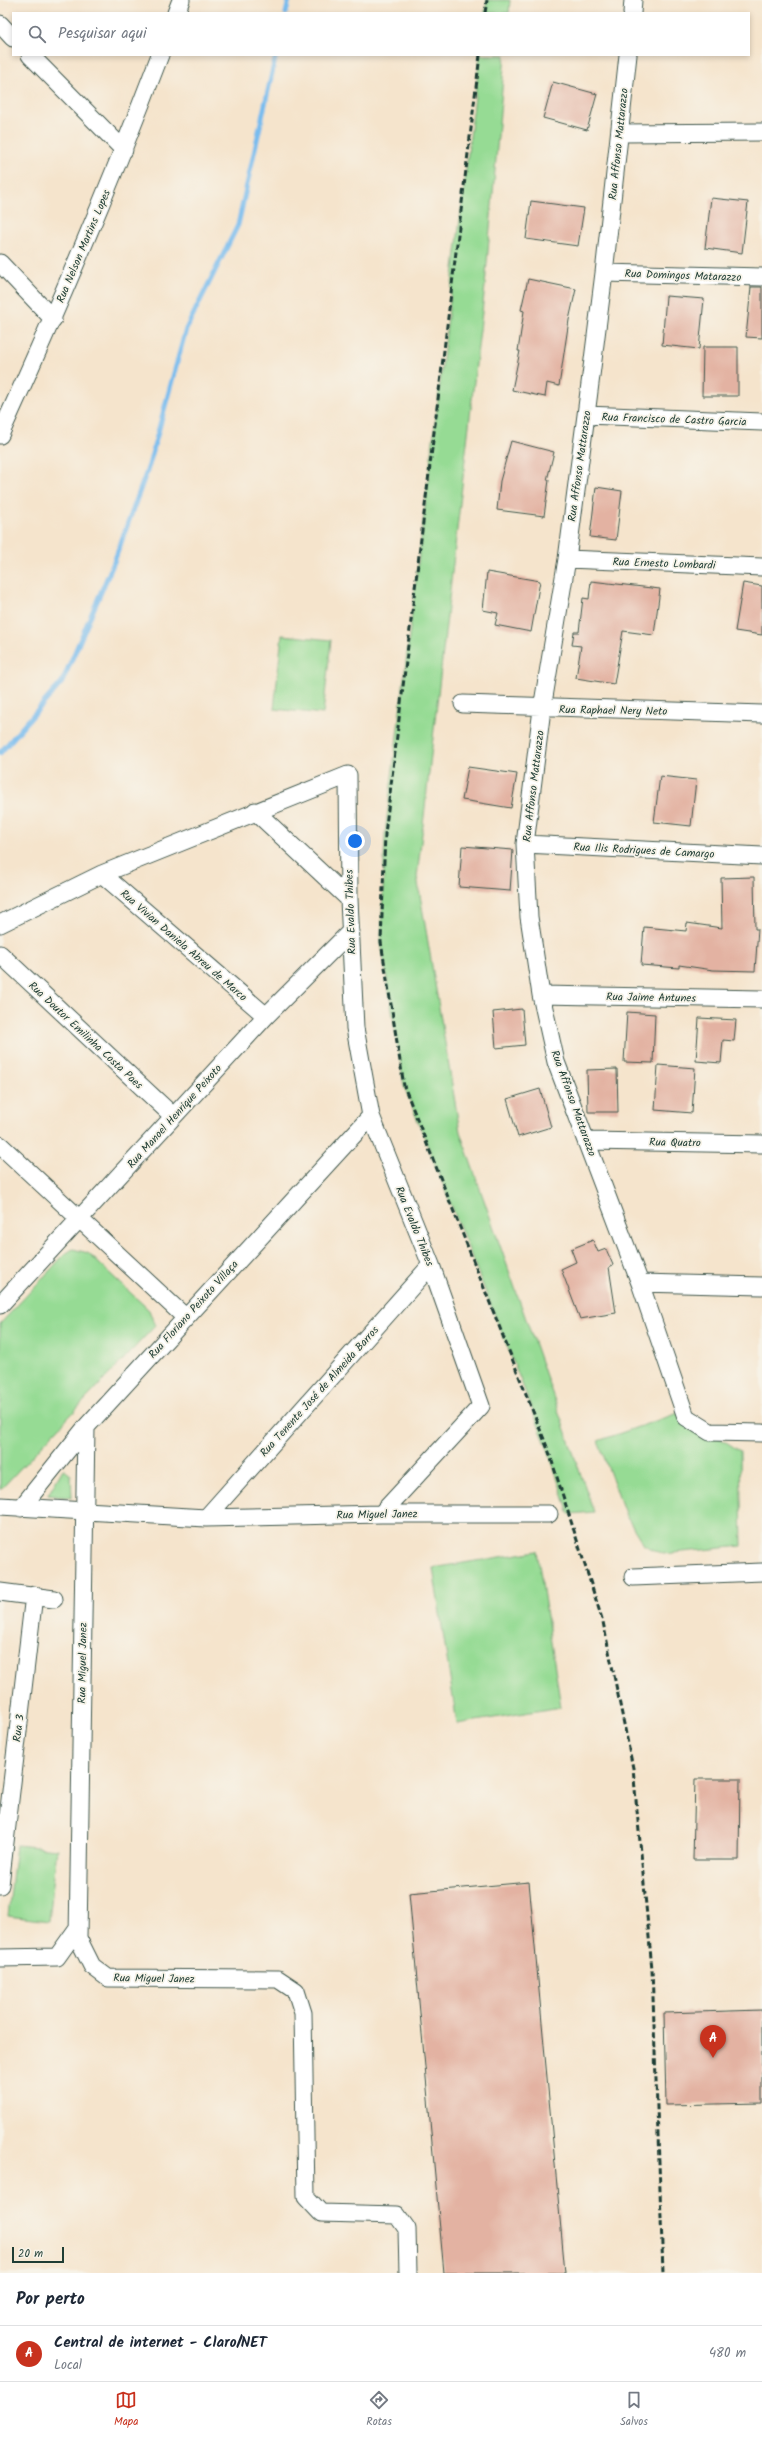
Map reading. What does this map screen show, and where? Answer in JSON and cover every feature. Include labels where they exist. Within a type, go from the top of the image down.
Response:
[{"type":"street","points":[[176,12],[181,0]]},
{"type":"street","points":[[632,12],[633,0]]},
{"type":"street","points":[[0,24],[12,37]]},
{"type":"street","points":[[31,56],[124,150]]},
{"type":"street","name":"Rua Nelson Martins Lopes","points":[[0,435],[53,318],[124,150],[160,56]]},
{"type":"street","name":"Rua Affonso Mattarazzo","points":[[628,56],[604,273],[586,415],[567,559],[542,709],[526,844],[529,916],[541,995],[556,1062],[588,1141],[640,1283],[686,1417],[710,1432],[762,1433]]},
{"type":"street","points":[[620,132],[762,132]]},
{"type":"street","points":[[0,263],[53,318]]},
{"type":"street","name":"Rua Domingos Matarazzo","points":[[604,273],[762,277]]},
{"type":"street","name":"Rua Francisco de Castro Garcia","points":[[586,415],[762,422]]},
{"type":"street","name":"Rua Ernesto Lombardi","points":[[567,559],[762,567]]},
{"type":"street","name":"Rua Raphael Nery Neto","points":[[463,704],[542,709],[762,714]]},
{"type":"street","name":"Rua Evaldo Thibes","points":[[0,924],[102,874],[255,811],[348,775],[349,899],[355,1028],[371,1116],[432,1265],[481,1406],[381,1514]]},
{"type":"street","points":[[255,811],[349,899]]},
{"type":"street","name":"Rua Ilis Rodrigues de Camargo","points":[[526,844],[762,856]]},
{"type":"street","name":"Rua Vivian Daniela Abreu de Marco","points":[[102,874],[266,1016]]},
{"type":"street","name":"Rua Manoel Henrique Peixoto","points":[[0,1305],[80,1220],[173,1116],[266,1016],[351,931]]},
{"type":"street","name":"Rua Doutor Emilinha Costa Paes","points":[[0,954],[173,1116]]},
{"type":"street","name":"Rua Jaime Antunes","points":[[541,995],[762,998]]},
{"type":"street","name":"Rua Floriano Peixoto Villaça","points":[[21,1508],[86,1427],[185,1317],[371,1116]]},
{"type":"street","name":"Rua Quatro","points":[[588,1141],[762,1144]]},
{"type":"street","points":[[0,1145],[185,1317]]},
{"type":"street","name":"Rua Tenente José de Almeida Barros","points":[[206,1518],[432,1265]]},
{"type":"street","points":[[640,1283],[762,1286]]},
{"type":"street","name":"Rua Miguel Janez","points":[[86,1427],[78,1938],[92,1966],[108,1978],[278,1979],[296,1992],[303,2013],[306,2197],[321,2213],[397,2215],[406,2229],[408,2273]]},
{"type":"street","name":"Rua Miguel Janez","points":[[0,1506],[206,1518],[381,1514],[549,1514]]},
{"type":"street","points":[[633,1577],[762,1572]]},
{"type":"street","points":[[0,1592],[34,1595],[54,1599]]},
{"type":"street","name":"Rua 3","points":[[0,1885],[34,1595]]},
{"type":"street","points":[[0,1958],[57,1957],[77,1929]]},
{"type":"green space","points":[[487,0],[510,0],[509,12],[485,12]]},
{"type":"green space","points":[[480,56],[505,56],[485,286],[417,877],[460,1132],[594,1512],[569,1514],[549,1452],[404,1086],[381,942],[385,834]]},
{"type":"green space","points":[[282,635],[331,640],[323,714],[274,709]]},
{"type":"green space","points":[[73,1249],[88,1253],[149,1310],[155,1326],[0,1490],[0,1324],[65,1254]]},
{"type":"green space","points":[[684,1411],[710,1432],[740,1451],[742,1546],[663,1554],[644,1545],[626,1516],[598,1441]]},
{"type":"green space","points":[[63,1469],[71,1475],[72,1498],[48,1495]]},
{"type":"green space","points":[[537,1551],[561,1707],[457,1724],[433,1568]]},
{"type":"green space","points":[[16,1845],[57,1849],[49,1921],[8,1916]]},
{"type":"building","points":[[553,82],[597,94],[587,130],[543,118]]},
{"type":"building","points":[[711,198],[748,202],[742,253],[705,248]]},
{"type":"building","points":[[531,201],[584,208],[578,246],[526,239]]},
{"type":"building","points":[[528,279],[576,289],[569,320],[559,386],[547,383],[545,397],[512,390],[520,351],[518,351],[524,311],[521,310]]},
{"type":"building","points":[[751,287],[762,287],[762,338],[746,337]]},
{"type":"building","points":[[666,296],[704,299],[699,349],[662,345]]},
{"type":"building","points":[[703,347],[738,347],[738,396],[702,396]]},
{"type":"building","points":[[511,441],[554,452],[547,480],[549,480],[544,516],[497,510],[500,481]]},
{"type":"building","points":[[596,487],[622,491],[616,540],[590,537]]},
{"type":"building","points":[[487,572],[540,581],[531,632],[495,625],[498,613],[483,610]]},
{"type":"building","points":[[591,581],[660,589],[654,635],[623,631],[614,684],[576,678],[581,646],[572,645],[574,632],[579,632],[583,598],[589,599]]},
{"type":"building","points":[[743,583],[762,586],[762,635],[735,631]]},
{"type":"building","points":[[468,767],[517,774],[511,808],[462,800]]},
{"type":"building","points":[[660,776],[696,780],[691,826],[654,822]]},
{"type":"building","points":[[462,846],[513,850],[510,891],[459,887]]},
{"type":"building","points":[[754,877],[755,929],[758,929],[755,971],[713,970],[679,965],[679,968],[641,965],[644,927],[686,931],[687,923],[722,928],[721,878]]},
{"type":"building","points":[[522,1009],[525,1045],[496,1048],[493,1012]]},
{"type":"building","points":[[627,1012],[655,1014],[653,1063],[624,1062]]},
{"type":"building","points":[[699,1018],[736,1020],[734,1041],[723,1040],[721,1063],[696,1061]]},
{"type":"building","points":[[658,1065],[695,1068],[692,1113],[655,1110]]},
{"type":"building","points":[[617,1069],[618,1112],[588,1112],[587,1070]]},
{"type":"building","points":[[540,1089],[551,1127],[518,1137],[507,1099]]},
{"type":"building","points":[[593,1240],[598,1252],[606,1249],[613,1265],[609,1267],[616,1313],[580,1319],[561,1269],[576,1262],[571,1249]]},
{"type":"building","points":[[695,1779],[740,1779],[739,1860],[693,1860]]},
{"type":"building","points":[[529,1882],[565,2273],[444,2273],[409,1893]]},
{"type":"building","points":[[762,2010],[762,2103],[666,2105],[664,2013]]},
{"type":"waterway","points":[[286,12],[289,0]]},
{"type":"waterway","points":[[0,753],[62,682],[114,562],[149,465],[186,329],[238,225],[276,56]]},
{"type":"railway","points":[[485,12],[487,0]]},
{"type":"railway","points":[[480,56],[385,834],[381,942],[404,1086],[549,1452],[603,1622],[633,1768],[652,1969],[663,2273]]},
{"type":"place","name":"Central de internet - Claro/NET","points":[[713,2058]]}]
